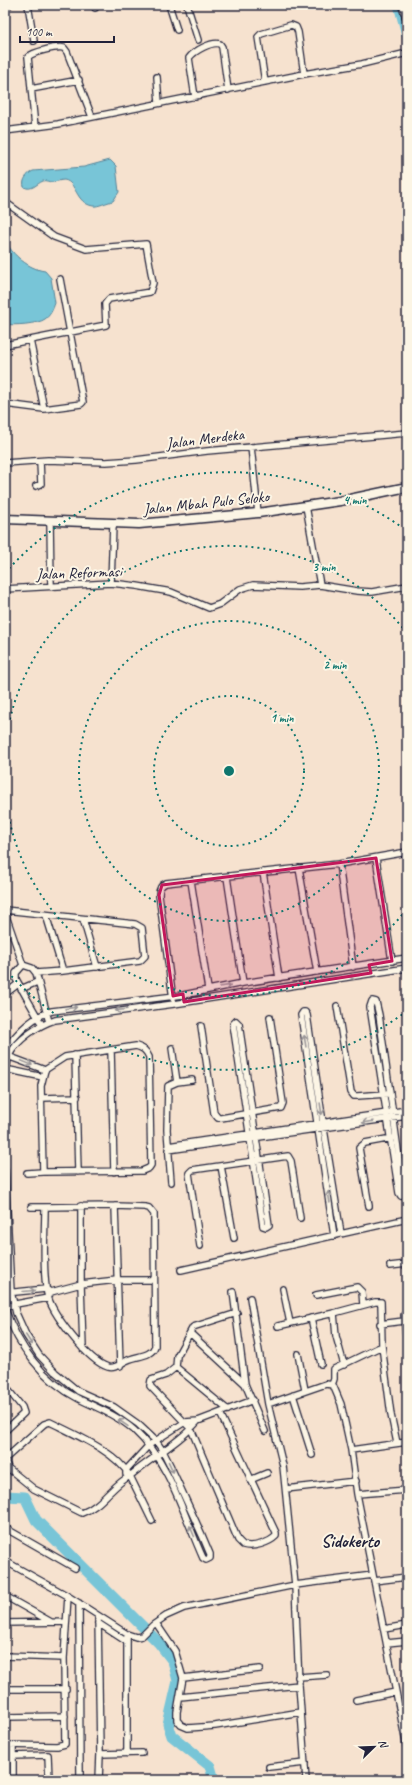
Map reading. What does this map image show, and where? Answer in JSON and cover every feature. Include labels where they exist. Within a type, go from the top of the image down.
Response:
[{"type":"street","points":[[5,6],[9,5]]},
{"type":"street","points":[[28,5],[34,41]]},
{"type":"street","points":[[169,5],[177,30]]},
{"type":"street","points":[[187,5],[198,40]]},
{"type":"street","points":[[265,82],[258,37],[261,34],[291,25],[296,27],[298,32],[304,74]]},
{"type":"street","points":[[195,97],[189,58],[194,52],[216,43],[220,44],[222,47],[228,90]]},
{"type":"street","points":[[35,127],[28,59],[29,55],[62,47],[67,52],[79,80],[92,117]]},
{"type":"street","points":[[5,131],[92,117],[304,74],[362,64],[407,53]]},
{"type":"street","points":[[157,77],[159,103]]},
{"type":"street","points":[[31,89],[79,80]]},
{"type":"street","points":[[5,202],[54,237],[86,249],[146,244],[153,283],[150,292],[109,299],[105,304],[106,325],[5,345]]},
{"type":"street","points":[[5,404],[44,409],[81,404],[83,402],[60,279]]},
{"type":"street","points":[[30,340],[44,409]]},
{"type":"street","name":"Jalan Merdeka","points":[[5,463],[40,461],[106,462],[407,433]]},
{"type":"street","points":[[251,447],[258,513]]},
{"type":"street","points":[[36,486],[41,484],[40,461]]},
{"type":"street","name":"Jalan Mbah Pulo Seloko","points":[[5,519],[139,524],[258,513],[306,506],[407,487]]},
{"type":"street","points":[[306,506],[320,585]]},
{"type":"street","points":[[50,520],[51,587]]},
{"type":"street","points":[[112,583],[113,524]]},
{"type":"street","name":"Jalan Reformasi","points":[[5,589],[112,583],[171,592],[209,608],[220,604],[246,586],[320,585],[357,592],[372,592],[407,586]]},
{"type":"street","points":[[174,1004],[159,889],[162,885],[166,883],[339,864],[407,852]]},
{"type":"street","points":[[376,858],[392,960]]},
{"type":"street","points":[[339,864],[352,967]]},
{"type":"street","points":[[299,868],[317,972]]},
{"type":"street","points":[[263,872],[279,978]]},
{"type":"street","points":[[227,877],[243,983]]},
{"type":"street","points":[[191,881],[208,989]]},
{"type":"street","points":[[5,910],[135,924],[142,928],[144,956],[143,959],[137,962],[63,971],[36,972]]},
{"type":"street","points":[[5,913],[23,965]]},
{"type":"street","points":[[46,914],[63,971]]},
{"type":"street","points":[[83,919],[97,967]]},
{"type":"street","points":[[14,1050],[6,1046],[16,1035],[37,1017],[46,1012],[100,1004],[183,995],[243,983],[292,977],[407,958]]},
{"type":"street","points":[[372,964],[374,973]]},
{"type":"street","points":[[23,965],[32,968],[36,972],[50,1022]]},
{"type":"street","points":[[23,965],[16,973],[19,986],[42,1025]]},
{"type":"street","points":[[43,1077],[6,1071],[7,1056],[23,1040],[42,1025],[50,1022],[101,1013],[174,1004],[407,968]]},
{"type":"street","points":[[301,975],[303,984]]},
{"type":"street","points":[[292,977],[293,986]]},
{"type":"street","points":[[5,994],[19,986],[38,982]]},
{"type":"street","points":[[183,995],[184,1002]]},
{"type":"street","points":[[145,999],[146,1007]]},
{"type":"street","points":[[379,1039],[370,1008],[372,1001],[376,1002],[379,1039],[390,1116],[390,1138],[399,1193],[401,1196],[404,1193],[397,1138],[390,1116]]},
{"type":"street","points":[[100,1004],[101,1013]]},
{"type":"street","points":[[337,1006],[351,1092],[354,1096],[387,1094]]},
{"type":"street","points":[[312,1064],[301,1015],[303,1012],[306,1012],[307,1015],[320,1126],[341,1234]]},
{"type":"street","points":[[201,1026],[214,1113],[218,1118],[220,1118],[253,1112],[277,1110],[281,1108],[282,1103],[270,1017]]},
{"type":"street","points":[[253,1139],[248,1134],[246,1114],[242,1061],[239,1024],[236,1021],[233,1024],[242,1061],[253,1112],[255,1132],[253,1139],[263,1206]]},
{"type":"street","points":[[27,1173],[142,1171],[149,1168],[151,1165],[149,1057],[143,1048],[136,1046],[75,1055],[61,1059],[45,1070],[43,1077],[42,1098],[43,1172]]},
{"type":"street","points":[[172,1048],[177,1082]]},
{"type":"street","points":[[111,1050],[114,1172]]},
{"type":"street","points":[[75,1055],[78,1172]]},
{"type":"street","points":[[7,1056],[45,1070]]},
{"type":"street","points":[[171,1182],[168,1148],[167,1089],[170,1084],[192,1080]]},
{"type":"street","points":[[42,1098],[77,1097]]},
{"type":"street","points":[[390,1116],[407,1110]]},
{"type":"street","points":[[168,1148],[253,1139],[320,1126],[390,1116],[407,1116]]},
{"type":"street","points":[[168,1148],[255,1132],[320,1126]]},
{"type":"street","points":[[368,1206],[359,1148],[365,1143],[397,1138]]},
{"type":"street","points":[[200,1246],[190,1171],[284,1155],[290,1157],[300,1218]]},
{"type":"street","points":[[221,1166],[234,1238]]},
{"type":"street","points":[[5,1171],[8,1292],[26,1336],[39,1355],[54,1372],[78,1392],[114,1407],[138,1424],[156,1441],[164,1451],[210,1554],[210,1558],[206,1560],[203,1556],[164,1468],[149,1445],[133,1430],[111,1414],[77,1398],[50,1379],[37,1366],[20,1342],[5,1309]]},
{"type":"street","points":[[329,1178],[334,1236]]},
{"type":"street","points":[[81,1206],[81,1284],[84,1349]]},
{"type":"street","points":[[115,1206],[120,1366]]},
{"type":"street","points":[[31,1207],[115,1206],[145,1207],[152,1210],[154,1214],[155,1346],[154,1350],[149,1354],[134,1357],[120,1366],[113,1368],[108,1367],[84,1349],[69,1331],[49,1293],[45,1207]]},
{"type":"street","points":[[181,1270],[407,1219]]},
{"type":"street","points":[[390,1266],[407,1264]]},
{"type":"street","points":[[5,1306],[81,1284],[118,1280],[154,1280]]},
{"type":"street","points":[[316,1295],[357,1287],[362,1292],[363,1305]]},
{"type":"street","points":[[283,1289],[290,1323]]},
{"type":"street","points":[[8,1292],[49,1293]]},
{"type":"street","points":[[233,1292],[245,1384],[265,1431]]},
{"type":"street","points":[[250,1298],[268,1404],[281,1455],[286,1490],[295,1585],[298,1677],[306,1780]]},
{"type":"street","points":[[278,1326],[334,1313],[376,1301],[381,1302],[380,1324],[382,1346],[391,1415],[397,1443]]},
{"type":"street","points":[[220,1413],[276,1534],[272,1540],[247,1546],[240,1543],[233,1531],[191,1429],[150,1386],[151,1380],[166,1375],[176,1367],[177,1356],[190,1334],[190,1330],[197,1325],[236,1313]]},
{"type":"street","points":[[334,1313],[336,1336],[344,1365]]},
{"type":"street","points":[[406,1335],[404,1315],[407,1313]]},
{"type":"street","points":[[311,1318],[321,1364]]},
{"type":"street","points":[[380,1324],[404,1321]]},
{"type":"street","points":[[190,1334],[245,1384]]},
{"type":"street","points":[[382,1346],[333,1370],[334,1379],[332,1384],[341,1404],[351,1450],[358,1494],[407,1748]]},
{"type":"street","points":[[298,1354],[305,1390]]},
{"type":"street","points":[[176,1367],[228,1410]]},
{"type":"street","points":[[268,1404],[305,1390],[326,1384],[332,1384]]},
{"type":"street","points":[[5,1386],[22,1407],[24,1413],[5,1431]]},
{"type":"street","points":[[293,1395],[312,1455]]},
{"type":"street","points":[[126,1470],[149,1445],[184,1422],[198,1421],[252,1400]]},
{"type":"street","points":[[152,1521],[128,1477],[126,1470],[100,1448],[50,1422],[44,1424],[6,1458],[8,1468],[34,1489],[82,1513],[102,1500],[128,1477],[164,1451],[191,1429],[198,1421]]},
{"type":"street","points":[[351,1450],[407,1442]]},
{"type":"street","points":[[250,1480],[267,1473]]},
{"type":"street","points":[[286,1490],[356,1481]]},
{"type":"street","points":[[358,1494],[407,1490]]},
{"type":"street","points":[[181,1505],[187,1502]]},
{"type":"street","points":[[5,1528],[75,1568]]},
{"type":"street","points":[[5,1561],[68,1596],[127,1634],[136,1637],[144,1634],[169,1614],[184,1608],[295,1585],[374,1578],[407,1577]]},
{"type":"street","points":[[5,1596],[52,1622]]},
{"type":"street","points":[[5,1745],[63,1746],[65,1744],[66,1688],[64,1658],[68,1596]]},
{"type":"street","points":[[79,1603],[80,1780]]},
{"type":"street","points":[[98,1616],[99,1780]]},
{"type":"street","points":[[5,1623],[66,1622]]},
{"type":"street","points":[[98,1623],[127,1642]]},
{"type":"street","points":[[155,1624],[175,1651],[183,1678],[178,1720],[181,1725],[188,1728],[238,1723],[301,1712]]},
{"type":"street","points":[[384,1629],[407,1625]]},
{"type":"street","points":[[127,1634],[127,1754]]},
{"type":"street","points":[[387,1643],[407,1641]]},
{"type":"street","points":[[5,1656],[64,1658]]},
{"type":"street","points":[[183,1678],[260,1669]]},
{"type":"street","points":[[298,1677],[327,1675]]},
{"type":"street","points":[[180,1697],[299,1685]]},
{"type":"street","points":[[5,1688],[66,1688]]},
{"type":"street","points":[[356,1700],[396,1692]]},
{"type":"street","points":[[5,1717],[65,1716]]},
{"type":"street","points":[[13,1745],[13,1780]]},
{"type":"street","points":[[48,1746],[49,1780]]},
{"type":"street","points":[[100,1754],[142,1754]]},
{"type":"street","points":[[13,1756],[48,1756]]},
{"type":"street","points":[[269,1767],[305,1763]]},
{"type":"highlighted area","points":[[376,858],[392,961],[369,965],[371,973],[184,1002],[183,994],[173,996],[159,895],[162,885]]},
{"type":"water","points":[[110,160],[116,166],[119,192],[113,201],[95,206],[87,204],[79,197],[71,184],[64,180],[52,182],[44,181],[32,188],[24,187],[26,178],[33,171],[84,167]]},
{"type":"water","points":[[5,240],[17,256],[27,264],[39,270],[45,271],[51,278],[55,303],[50,314],[42,321],[13,325],[5,324]]},
{"type":"waterway","points":[[399,5],[407,34]]},
{"type":"waterway","points":[[5,1496],[25,1497],[36,1520],[159,1643],[173,1661],[178,1681],[168,1724],[172,1736],[210,1766],[214,1780]]},
{"type":"district","name":"Sidokerto","points":[[350,1541]]}]
